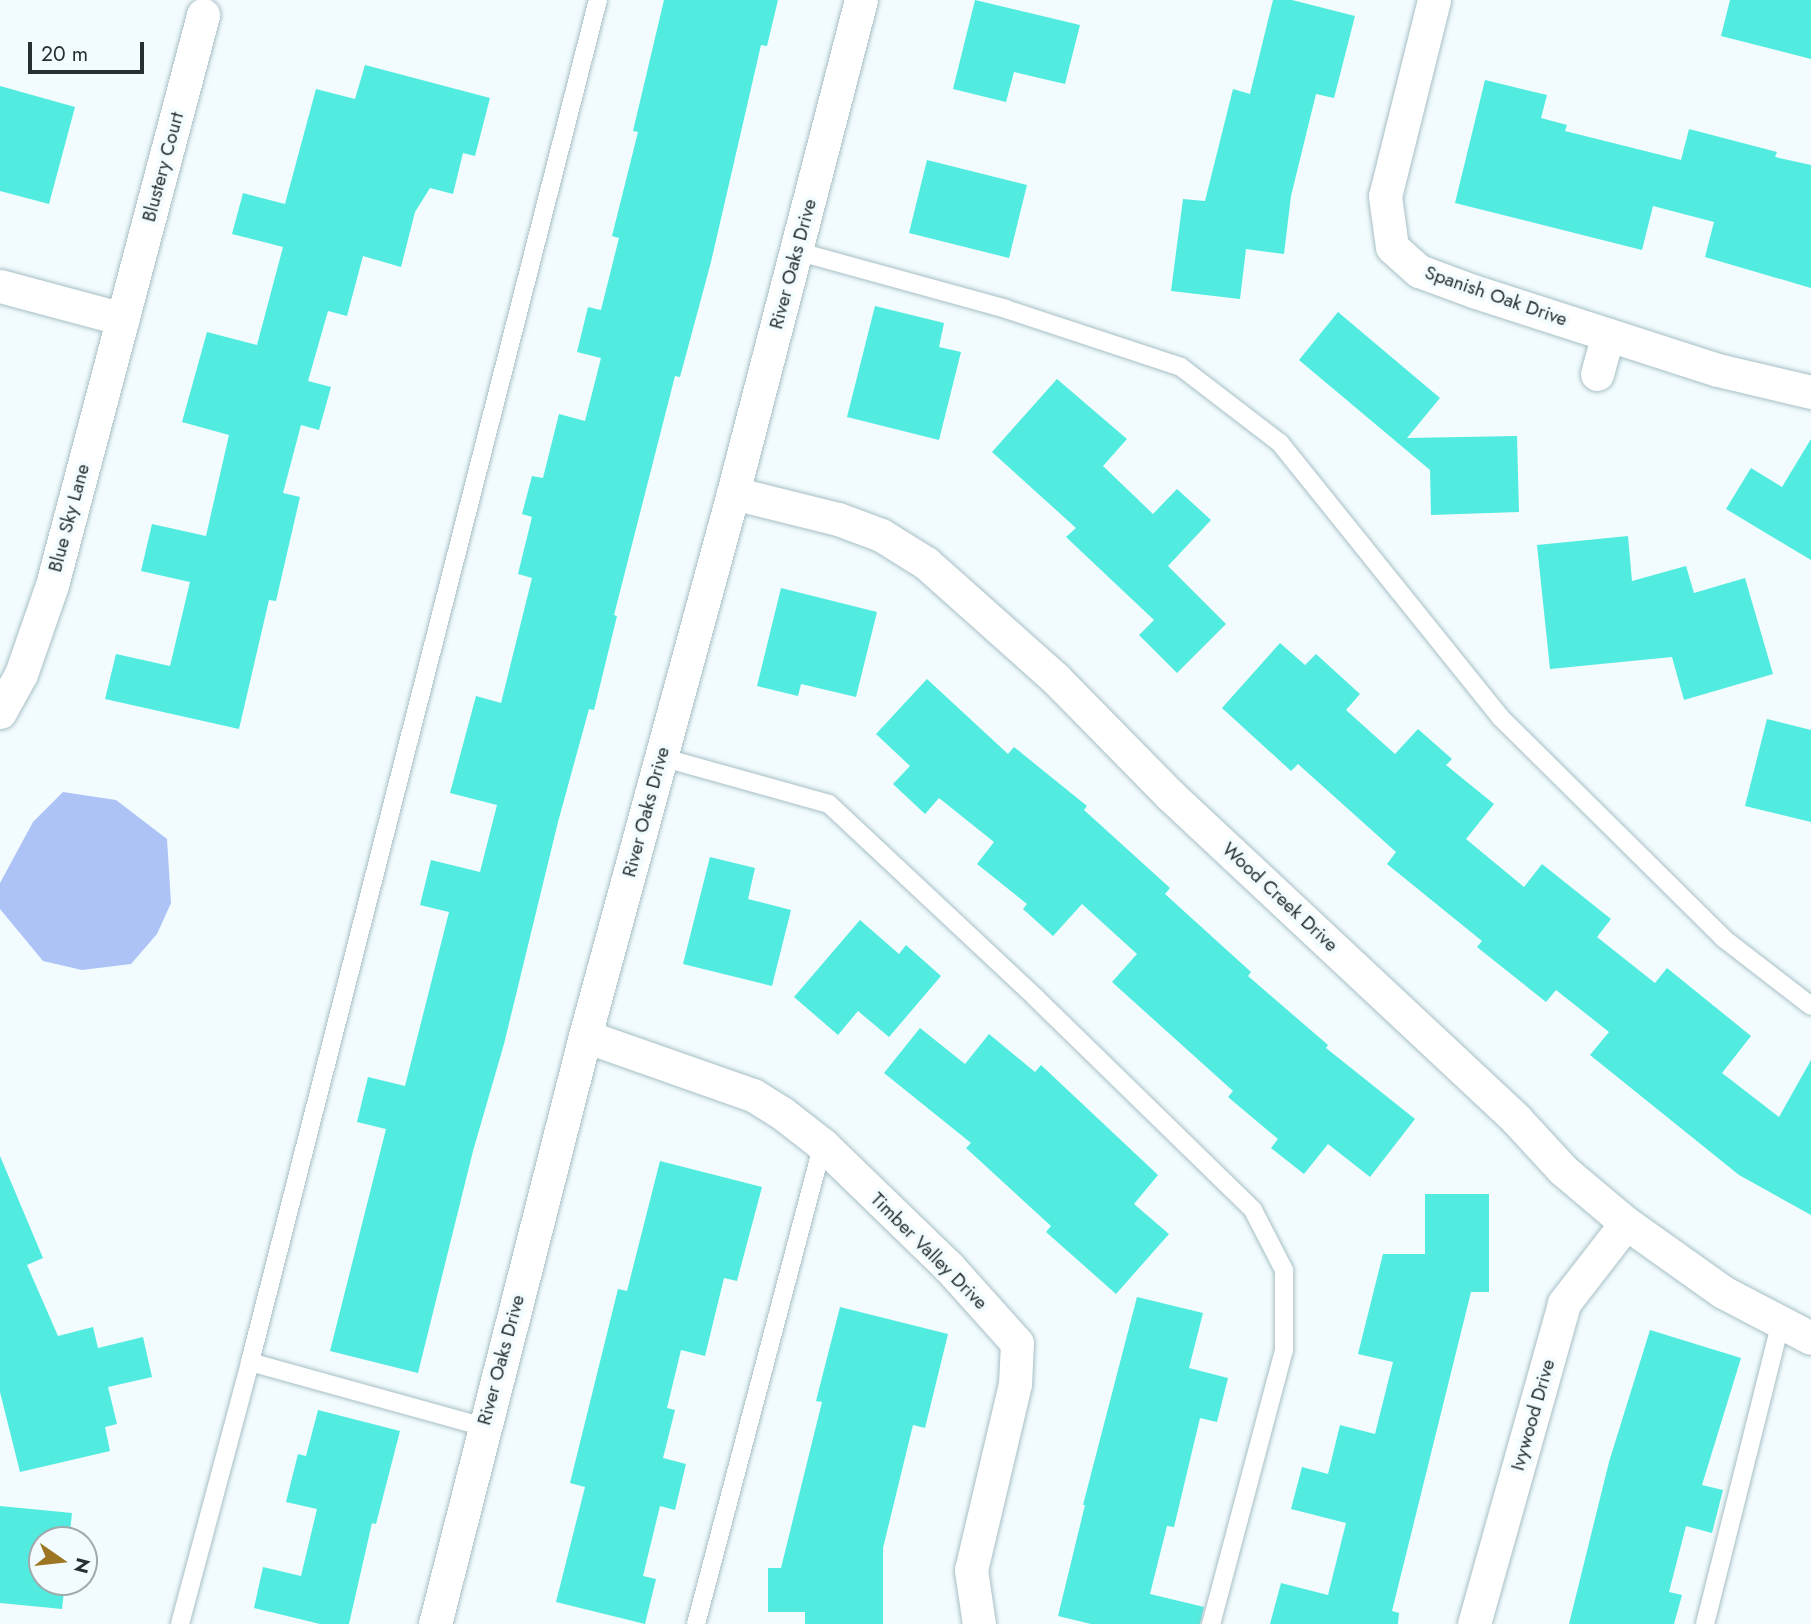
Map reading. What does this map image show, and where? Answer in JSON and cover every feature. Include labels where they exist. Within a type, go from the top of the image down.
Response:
[{"type":"street","name":"River Oaks Drive","points":[[435,1624],[585,1036],[733,492],[861,0]]},
{"type":"street","name":"Spanish Oak Drive","points":[[1434,0],[1385,196],[1392,247],[1419,271],[1718,370],[1811,392]]},
{"type":"street","name":"Blustery Court","points":[[123,319],[203,15]]},
{"type":"street","points":[[0,286],[123,319]]},
{"type":"street","name":"Blue Sky Lane","points":[[0,712],[21,674],[52,585],[123,319]]},
{"type":"street","points":[[1597,374],[1608,334]]},
{"type":"street","name":"Wood Creek Drive","points":[[733,492],[838,519],[881,535],[926,563],[1055,678],[1170,795],[1516,1119],[1563,1170],[1626,1223],[1723,1292],[1811,1338]]},
{"type":"street","name":"Timber Valley Drive","points":[[585,1036],[753,1095],[823,1146],[948,1266],[1017,1343],[1015,1384],[971,1570],[979,1624]]},
{"type":"street","name":"Ivywood Drive","points":[[1474,1624],[1564,1303],[1626,1223]]},
{"type":"lane","points":[[180,1624],[250,1362],[598,0]]},
{"type":"lane","points":[[796,251],[1006,309],[1181,367],[1280,443],[1500,717],[1723,938],[1811,1006]]},
{"type":"lane","points":[[661,757],[829,804],[1036,998],[1253,1210],[1284,1270],[1284,1350],[1210,1624]]},
{"type":"lane","points":[[696,1624],[823,1146]]},
{"type":"lane","points":[[1705,1624],[1781,1322]]},
{"type":"lane","points":[[250,1362],[484,1427]]},
{"type":"water","points":[[63,792],[116,800],[167,839],[171,903],[157,934],[131,964],[82,970],[43,961],[0,909],[0,883],[33,822]]},
{"type":"building","points":[[664,0],[778,0],[767,46],[761,45],[711,262],[680,377],[675,376],[614,615],[617,616],[594,710],[589,709],[558,822],[504,1044],[473,1151],[418,1373],[330,1351],[386,1129],[357,1122],[368,1077],[405,1086],[449,912],[420,905],[431,860],[480,872],[497,805],[450,793],[476,696],[501,703],[532,578],[518,574],[532,517],[522,514],[532,476],[543,478],[559,414],[585,421],[601,358],[577,352],[588,307],[601,310],[619,238],[612,236],[638,132],[633,131]]},
{"type":"building","points":[[975,0],[1080,25],[1065,84],[1014,72],[1006,102],[953,89]]},
{"type":"building","points":[[1273,0],[1292,0],[1355,16],[1334,98],[1316,94],[1291,196],[1284,254],[1246,249],[1240,299],[1171,291],[1183,199],[1205,201],[1233,89],[1250,94]]},
{"type":"building","points":[[1730,0],[1811,0],[1811,59],[1721,36]]},
{"type":"building","points":[[365,65],[490,98],[475,156],[463,153],[453,194],[430,188],[415,212],[401,267],[363,256],[347,316],[328,311],[308,381],[331,387],[319,430],[301,425],[283,493],[300,497],[276,601],[269,600],[239,729],[105,699],[116,654],[170,666],[190,582],[141,571],[152,524],[206,536],[229,435],[182,422],[207,332],[257,345],[283,247],[232,234],[243,193],[285,204],[316,89],[355,99]]},
{"type":"building","points":[[1485,80],[1547,95],[1541,118],[1567,125],[1565,131],[1681,160],[1689,129],[1777,152],[1775,157],[1811,165],[1811,288],[1705,257],[1714,222],[1653,206],[1642,250],[1455,203]]},
{"type":"building","points":[[0,86],[75,107],[49,204],[0,191]]},
{"type":"building","points":[[927,160],[1027,185],[1009,258],[909,233]]},
{"type":"building","points":[[875,306],[944,323],[939,347],[961,352],[939,440],[847,417]]},
{"type":"building","points":[[1338,312],[1440,398],[1407,438],[1517,436],[1519,512],[1431,515],[1430,470],[1299,360]]},
{"type":"building","points":[[1057,379],[1127,439],[1103,466],[1153,514],[1177,489],[1211,520],[1168,566],[1226,624],[1177,673],[1139,635],[1154,620],[1066,537],[1076,528],[992,452]]},
{"type":"building","points":[[1811,439],[1811,560],[1726,509],[1751,468],[1782,487]]},
{"type":"building","points":[[1628,536],[1632,581],[1686,566],[1694,593],[1745,578],[1773,674],[1684,700],[1672,657],[1550,669],[1537,545]]},
{"type":"building","points":[[781,588],[877,612],[856,697],[801,684],[798,696],[757,686]]},
{"type":"building","points":[[1280,643],[1305,665],[1316,654],[1360,694],[1346,710],[1395,754],[1418,729],[1452,759],[1446,765],[1494,804],[1466,839],[1524,887],[1542,864],[1611,919],[1597,937],[1655,983],[1667,968],[1751,1036],[1722,1073],[1779,1117],[1811,1060],[1811,1215],[1739,1175],[1590,1055],[1609,1032],[1556,990],[1546,1002],[1477,947],[1482,941],[1387,864],[1396,852],[1298,764],[1291,771],[1222,708]]},
{"type":"building","points":[[927,679],[1008,754],[1014,747],[1087,806],[1084,810],[1170,888],[1165,894],[1251,972],[1248,976],[1328,1045],[1326,1048],[1415,1119],[1370,1177],[1328,1144],[1304,1174],[1271,1148],[1278,1139],[1228,1097],[1233,1091],[1112,982],[1137,954],[1082,904],[1053,936],[1023,909],[1027,904],[977,864],[994,842],[939,798],[925,814],[893,784],[910,766],[876,734]]},
{"type":"building","points":[[1767,719],[1811,730],[1811,822],[1745,806]]},
{"type":"building","points":[[710,857],[755,868],[748,899],[791,910],[772,986],[683,964]]},
{"type":"building","points":[[860,920],[899,954],[906,945],[941,976],[889,1037],[858,1011],[838,1035],[794,997]]},
{"type":"building","points":[[920,1028],[965,1064],[989,1034],[1035,1072],[1041,1065],[1158,1175],[1134,1204],[1169,1234],[1116,1294],[1046,1232],[1051,1226],[966,1148],[971,1143],[884,1073]]},
{"type":"building","points":[[0,1156],[43,1258],[27,1265],[58,1336],[93,1327],[98,1348],[143,1337],[152,1377],[108,1387],[117,1424],[105,1427],[110,1451],[20,1472],[0,1392]]},
{"type":"building","points":[[660,1161],[762,1187],[737,1281],[724,1278],[705,1356],[681,1350],[667,1408],[675,1410],[663,1458],[686,1464],[675,1510],[660,1506],[643,1576],[656,1579],[645,1624],[556,1602],[585,1487],[570,1483],[618,1289],[627,1291]]},
{"type":"building","points":[[1425,1194],[1489,1194],[1489,1292],[1471,1292],[1392,1611],[1399,1613],[1398,1624],[1270,1624],[1281,1583],[1328,1595],[1346,1523],[1291,1509],[1302,1467],[1328,1474],[1340,1425],[1375,1434],[1393,1362],[1358,1354],[1383,1254],[1425,1254]]},
{"type":"building","points":[[1137,1297],[1203,1313],[1189,1368],[1228,1378],[1217,1422],[1200,1418],[1174,1527],[1167,1526],[1150,1594],[1204,1607],[1200,1624],[1091,1624],[1058,1616],[1083,1505]]},
{"type":"building","points":[[840,1307],[948,1334],[925,1428],[913,1425],[883,1548],[883,1624],[805,1624],[805,1612],[768,1612],[768,1568],[781,1568],[822,1402],[816,1401]]},
{"type":"building","points":[[1650,1330],[1741,1358],[1702,1485],[1723,1490],[1712,1533],[1686,1526],[1669,1592],[1682,1595],[1674,1624],[1569,1624],[1609,1462]]},
{"type":"building","points":[[318,1410],[400,1431],[376,1524],[372,1523],[349,1624],[320,1624],[254,1608],[263,1567],[301,1576],[317,1509],[286,1502],[298,1454],[306,1456]]},
{"type":"building","points":[[0,1506],[72,1513],[71,1526],[28,1526],[28,1596],[63,1596],[62,1609],[0,1603]]}]
